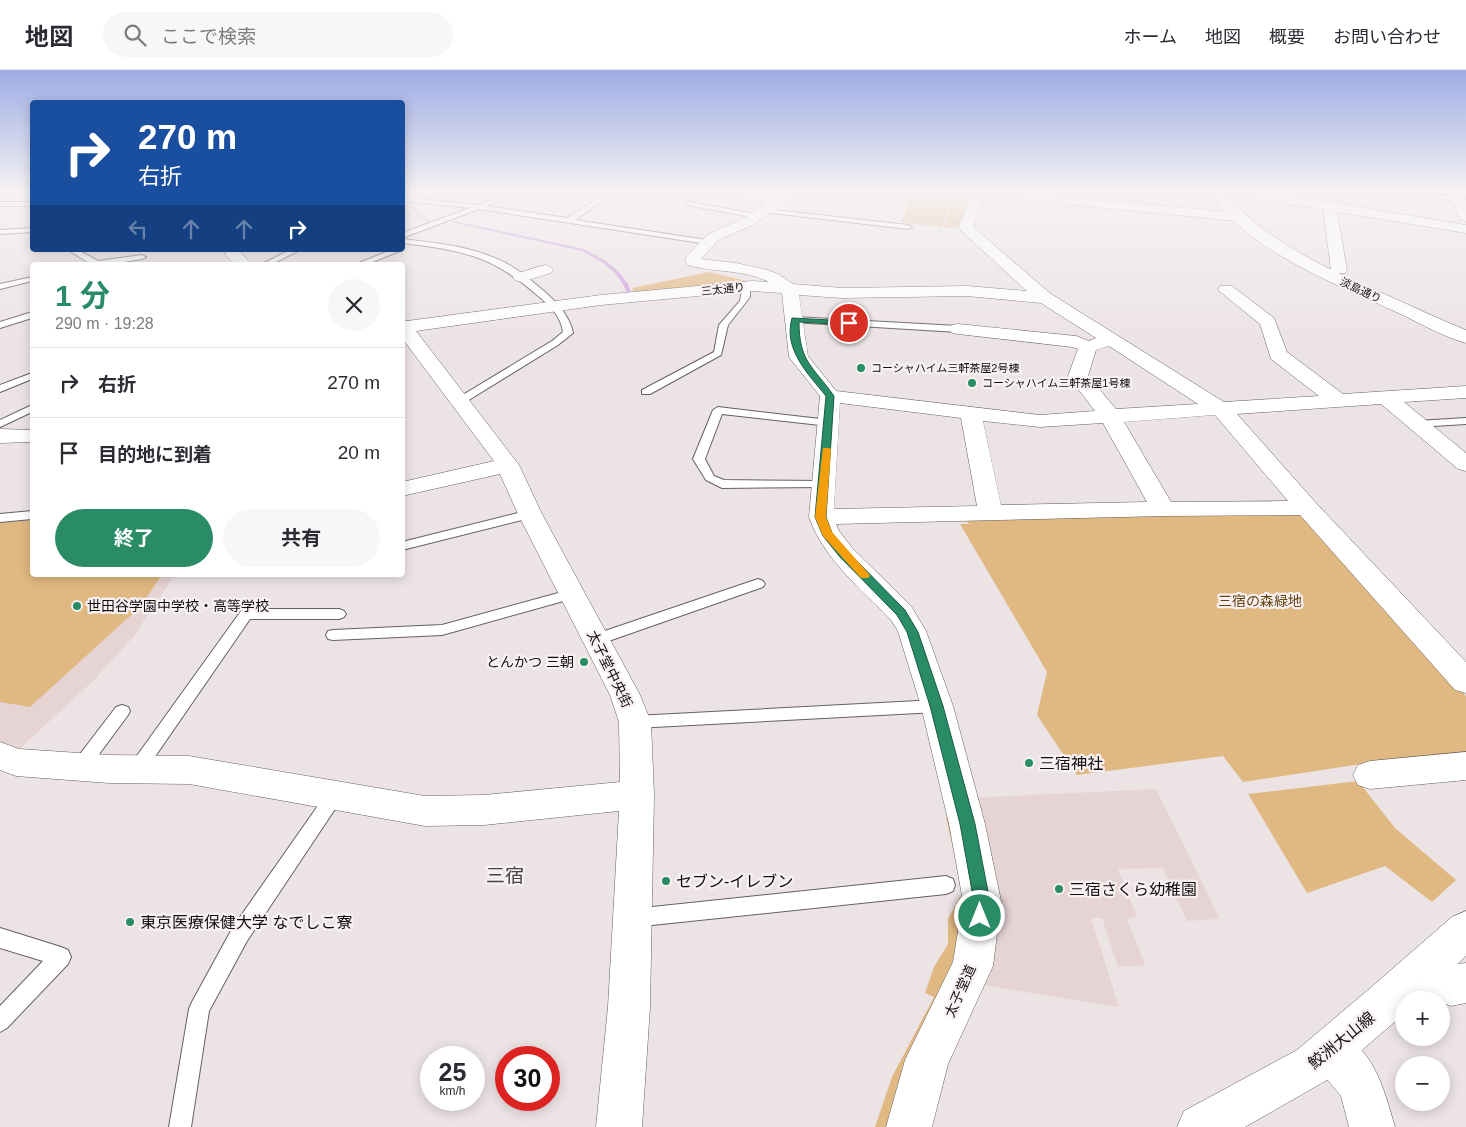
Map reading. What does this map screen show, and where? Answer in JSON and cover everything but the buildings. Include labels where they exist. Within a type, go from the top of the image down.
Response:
[{"type":"street","points":[[707,242],[693,259],[694,262],[760,273],[783,283],[792,297],[795,337],[799,357],[830,396],[820,517],[1163,509],[1307,508]]},
{"type":"street","points":[[981,242],[1045,298],[1222,410],[1307,508],[1466,682]]},
{"type":"street","name":"淡島通り","points":[[1272,242],[1330,276],[1466,336]]},
{"type":"street","points":[[1337,242],[1339,270]]},
{"type":"street","points":[[234,252],[235,258],[240,262]]},
{"type":"street","points":[[521,276],[545,270]]},
{"type":"street","name":"三太通り","points":[[405,326],[556,308],[600,300],[746,286],[870,294],[967,291],[1045,298]]},
{"type":"street","points":[[1226,290],[1268,322],[1278,355],[1339,401]]},
{"type":"street","name":"太子堂中央街","points":[[405,329],[508,465],[530,514],[625,695],[635,722],[637,795],[630,1006],[619,1127]]},
{"type":"street","points":[[958,329],[1076,342],[1088,347],[1110,340]]},
{"type":"street","points":[[1088,347],[1078,376],[1110,416],[1163,509]]},
{"type":"street","points":[[830,396],[1040,421],[1466,392]]},
{"type":"street","points":[[1385,397],[1466,464]]},
{"type":"street","points":[[972,413],[990,513]]},
{"type":"street","points":[[405,488],[508,465]]},
{"type":"street","name":"太子堂道","points":[[820,517],[827,533],[844,555],[907,620],[937,706],[968,824],[982,902],[972,966],[927,1060],[909,1127]]},
{"type":"street","points":[[0,754],[16,762],[80,767],[188,770],[425,811],[484,810],[637,795]]},
{"type":"street","points":[[1370,775],[1466,766]]},
{"type":"street","name":"鮫洲大山線","points":[[1202,1127],[1312,1065],[1466,930]]},
{"type":"street","points":[[1426,966],[1451,986],[1466,983]]},
{"type":"street","points":[[1330,1050],[1360,1084],[1372,1127]]},
{"type":"lane","points":[[405,246],[412,242]]},
{"type":"lane","points":[[415,242],[443,246],[505,266],[521,276],[556,308],[568,327],[568,333],[554,344],[460,401]]},
{"type":"lane","points":[[75,252],[92,262]]},
{"type":"lane","points":[[270,262],[292,252]]},
{"type":"lane","points":[[366,262],[393,252]]},
{"type":"lane","points":[[108,262],[142,257]]},
{"type":"lane","points":[[0,287],[30,280]]},
{"type":"lane","points":[[646,392],[718,353],[724,323],[744,303],[747,295],[746,286]]},
{"type":"lane","points":[[0,325],[30,317]]},
{"type":"lane","points":[[795,320],[958,329]]},
{"type":"lane","points":[[2,387],[30,377]]},
{"type":"lane","points":[[0,424],[30,409]]},
{"type":"lane","points":[[823,485],[722,484],[710,478],[699,459],[718,410],[829,423]]},
{"type":"lane","points":[[1417,424],[1466,421]]},
{"type":"lane","points":[[405,545],[530,514]]},
{"type":"lane","points":[[0,518],[30,515]]},
{"type":"lane","points":[[596,640],[758,584]]},
{"type":"lane","points":[[333,636],[442,630],[573,594]]},
{"type":"lane","points":[[137,769],[246,614],[339,614]]},
{"type":"lane","points":[[635,722],[937,706]]},
{"type":"lane","points":[[80,767],[122,711]]},
{"type":"lane","points":[[180,1127],[199,1009],[240,934],[335,795]]},
{"type":"lane","points":[[633,918],[946,885]]},
{"type":"lane","points":[[0,938],[61,957],[0,1021]]},
{"type":"shaded area","name":"世田谷学園中学校・高等学校","points":[[30,518],[30,577],[173,577],[134,636],[93,681],[16,752],[0,742],[0,521]]},
{"type":"shaded area","name":"三宿さくら幼稚園","points":[[1156,789],[1220,919],[1187,921],[1163,868],[1118,869],[1137,917],[1127,919],[1145,965],[1118,967],[1102,918],[1091,918],[1119,1007],[982,985],[970,798]]},
{"type":"green space","points":[[709,272],[752,282],[636,296],[632,288]]},
{"type":"green space","name":"三宿の森緑地","points":[[1293,512],[1302,515],[1466,696],[1466,757],[1374,762],[1243,782],[1223,756],[1077,775],[1037,715],[1047,672],[960,524],[969,524],[967,521]]},
{"type":"green space","name":"世田谷学園中学校・高等学校","points":[[30,520],[30,577],[161,577],[140,607],[30,707],[0,702],[0,523]]},
{"type":"green space","points":[[1358,781],[1395,828],[1456,880],[1432,902],[1385,866],[1307,893],[1248,794]]},
{"type":"green space","points":[[946,817],[958,818],[973,897],[966,949],[889,1127],[875,1127],[892,1077],[934,997],[925,993],[934,967],[948,944],[948,919],[960,897],[964,899]]},
{"type":"waterway","points":[[548,242],[583,250],[604,262],[616,272],[626,284],[629,292]]},
{"type":"slow traffic","points":[[826,450],[820,517],[827,533],[844,555],[865,576]]},
{"type":"place","name":"コーシャハイム三軒茶屋2号棟","points":[[861,368]]},
{"type":"place","name":"コーシャハイム三軒茶屋1号棟","points":[[972,383]]},
{"type":"place","name":"世田谷学園中学校・高等学校","points":[[77,606]]},
{"type":"place","name":"とんかつ 三朝","points":[[584,662]]},
{"type":"place","name":"三宿神社","points":[[1029,763]]},
{"type":"place","name":"セブン-イレブン","points":[[666,881]]},
{"type":"place","name":"三宿さくら幼稚園","points":[[1059,889]]},
{"type":"place","name":"東京医療保健大学 なでしこ寮","points":[[130,922]]},
{"type":"district","name":"三宿","points":[[505,875]]},
{"type":"route","points":[[849,323],[795,320],[795,337],[799,357],[830,396],[820,517],[827,533],[844,555],[901,613],[907,620],[912,632],[937,706],[968,824],[982,902],[980,916]]}]
